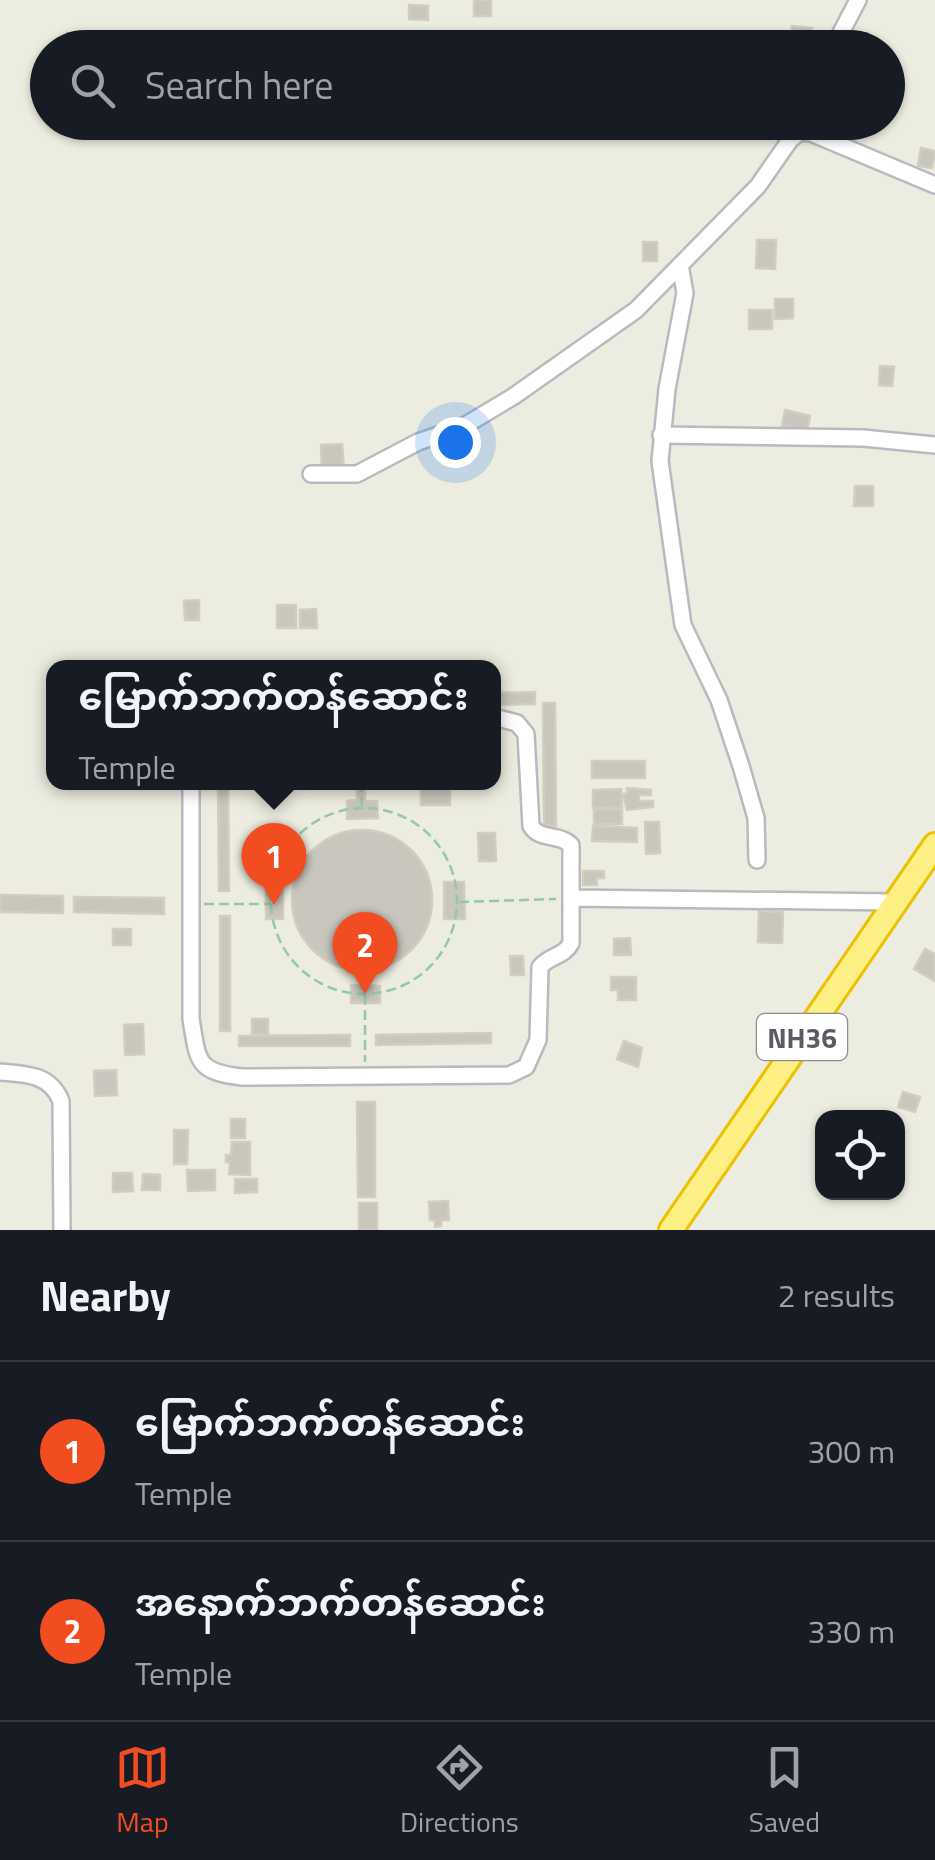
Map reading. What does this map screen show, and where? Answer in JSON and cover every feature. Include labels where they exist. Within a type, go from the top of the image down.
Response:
[{"type":"highway","name":"NH36","points":[[671,1230],[935,845]]},
{"type":"street","points":[[842,30],[858,0]]},
{"type":"street","points":[[311,474],[358,474],[418,442],[464,426],[514,396],[636,310],[758,186],[790,140]]},
{"type":"street","points":[[829,140],[935,185]]},
{"type":"street","points":[[680,265],[684,292],[660,462],[683,625],[719,700],[741,766],[756,818],[758,860]]},
{"type":"street","points":[[661,435],[862,438],[935,445]]},
{"type":"street","points":[[191,790],[191,1019],[196,1054],[210,1072],[242,1077],[366,1078],[497,1076],[519,1072],[526,1067],[538,1040],[538,972],[548,959],[564,954],[571,942],[571,845],[564,839],[538,835],[531,826],[526,734],[517,723],[501,719]]},
{"type":"street","points":[[572,898],[896,902]]},
{"type":"street","points":[[0,1072],[35,1075],[54,1086],[60,1101],[62,1230]]},
{"type":"path","points":[[362,790],[362,807]]},
{"type":"path","points":[[362,807],[392,812],[419,825],[440,847],[454,874],[458,902],[452,934],[437,960],[413,981],[384,993],[352,994],[323,985],[298,967],[273,921],[274,879],[286,851],[306,828],[332,813],[362,807]]},
{"type":"path","points":[[458,902],[572,898]]},
{"type":"path","points":[[189,904],[272,904]]},
{"type":"path","points":[[365,994],[366,1078]]},
{"type":"building","points":[[474,0],[491,0],[491,16],[474,16]]},
{"type":"building","points":[[409,5],[428,6],[428,20],[409,19]]},
{"type":"building","points":[[921,148],[935,151],[932,168],[918,166]]},
{"type":"building","points":[[757,240],[776,240],[775,269],[756,268]]},
{"type":"building","points":[[643,242],[657,242],[657,261],[643,261]]},
{"type":"building","points":[[775,299],[793,299],[793,318],[775,319]]},
{"type":"building","points":[[749,310],[772,310],[772,329],[749,329]]},
{"type":"building","points":[[880,366],[894,367],[892,386],[879,385]]},
{"type":"building","points":[[785,410],[810,416],[807,432],[782,426]]},
{"type":"building","points":[[342,444],[344,469],[322,470],[321,445]]},
{"type":"building","points":[[855,486],[873,486],[873,506],[854,506]]},
{"type":"building","points":[[199,600],[199,620],[185,620],[184,601]]},
{"type":"building","points":[[277,605],[296,605],[296,628],[277,628]]},
{"type":"building","points":[[316,609],[317,628],[300,628],[300,610]]},
{"type":"building","points":[[535,692],[535,704],[501,705],[501,693]]},
{"type":"building","points":[[543,703],[555,703],[556,826],[544,826]]},
{"type":"building","points":[[592,761],[645,761],[645,778],[592,778]]},
{"type":"building","points":[[627,788],[651,790],[651,795],[639,795],[639,801],[653,801],[653,807],[627,810],[623,794],[627,794]]},
{"type":"building","points":[[621,789],[622,807],[593,808],[593,790]]},
{"type":"building","points":[[218,790],[228,790],[229,891],[219,891]]},
{"type":"building","points":[[356,790],[365,790],[365,801],[377,801],[378,818],[347,819],[347,801],[357,800]]},
{"type":"building","points":[[421,790],[450,790],[450,805],[421,805]]},
{"type":"building","points":[[594,809],[622,809],[622,824],[594,824]]},
{"type":"building","points":[[645,822],[659,822],[660,853],[646,854]]},
{"type":"building","points":[[593,826],[637,828],[637,842],[592,841]]},
{"type":"building","points":[[362,830],[389,835],[412,850],[427,873],[432,900],[427,927],[412,950],[389,965],[362,970],[335,965],[312,950],[297,927],[292,900],[297,873],[312,850],[335,835]]},
{"type":"building","points":[[478,833],[495,833],[496,861],[479,861]]},
{"type":"building","points":[[583,871],[604,871],[604,878],[597,878],[597,885],[583,885]]},
{"type":"building","points":[[444,882],[464,882],[465,919],[444,919]]},
{"type":"building","points":[[266,891],[283,891],[283,919],[266,919]]},
{"type":"building","points":[[0,895],[63,896],[63,913],[0,912]]},
{"type":"building","points":[[74,897],[164,898],[164,914],[74,912]]},
{"type":"building","points":[[759,911],[783,912],[782,943],[758,942]]},
{"type":"building","points":[[220,916],[230,916],[230,1031],[220,1031]]},
{"type":"building","points":[[113,929],[131,929],[131,945],[113,945]]},
{"type":"building","points":[[630,938],[631,955],[614,955],[614,939]]},
{"type":"building","points":[[925,949],[935,954],[935,981],[914,969]]},
{"type":"building","points":[[510,956],[523,956],[524,975],[511,975]]},
{"type":"building","points":[[611,977],[636,977],[636,1000],[618,1000],[618,990],[611,990]]},
{"type":"building","points":[[351,985],[380,986],[380,1003],[351,1003]]},
{"type":"building","points":[[252,1019],[268,1019],[268,1035],[252,1034]]},
{"type":"building","points":[[143,1024],[144,1054],[125,1055],[124,1025]]},
{"type":"building","points":[[491,1033],[491,1043],[376,1045],[376,1035]]},
{"type":"building","points":[[350,1035],[350,1046],[239,1046],[239,1036]]},
{"type":"building","points":[[624,1041],[642,1048],[638,1067],[617,1059]]},
{"type":"building","points":[[116,1070],[117,1095],[95,1096],[94,1071]]},
{"type":"building","points":[[903,1092],[920,1097],[915,1112],[898,1107]]},
{"type":"building","points":[[357,1102],[375,1102],[375,1197],[358,1197]]},
{"type":"building","points":[[231,1119],[245,1119],[245,1138],[231,1138]]},
{"type":"building","points":[[174,1130],[188,1130],[187,1164],[174,1164]]},
{"type":"building","points":[[232,1142],[250,1142],[250,1175],[229,1174],[226,1155],[231,1155]]},
{"type":"building","points":[[187,1170],[215,1170],[215,1190],[188,1191]]},
{"type":"building","points":[[113,1173],[132,1173],[133,1191],[113,1192]]},
{"type":"building","points":[[143,1174],[160,1175],[160,1190],[142,1190]]},
{"type":"building","points":[[235,1179],[257,1179],[257,1192],[235,1193]]},
{"type":"building","points":[[448,1201],[449,1220],[441,1220],[441,1226],[435,1227],[435,1220],[430,1220],[429,1202]]},
{"type":"building","points":[[359,1203],[377,1203],[377,1230],[359,1230]]},
{"type":"place","name":"မြောက်ဘက်တန်ဆောင်း","points":[[274,905]]},
{"type":"place","name":"အနောက်ဘက်တန်ဆောင်း","points":[[365,994]]}]
